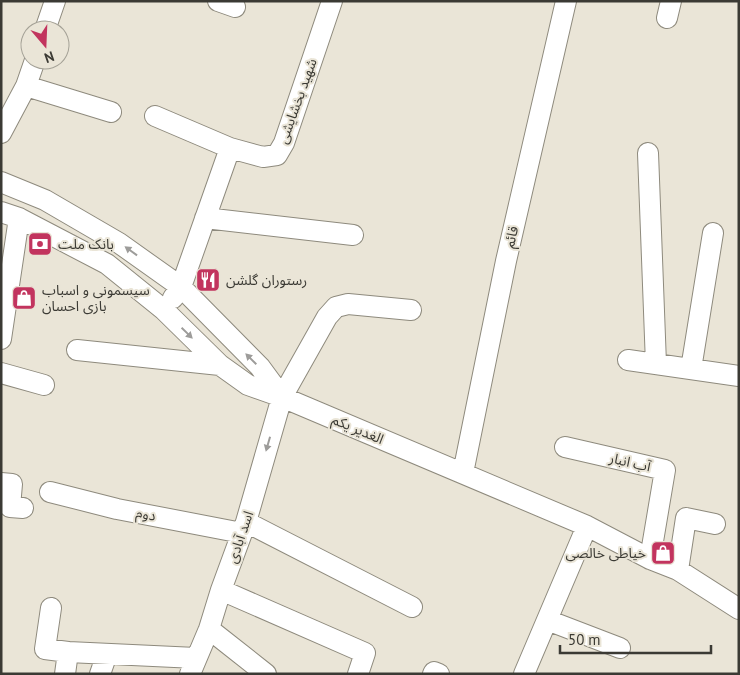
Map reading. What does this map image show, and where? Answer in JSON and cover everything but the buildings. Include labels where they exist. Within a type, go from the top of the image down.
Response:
[{"type":"street","points":[[48,20],[55,1]]},
{"type":"street","name":"شهید بخشایشی","points":[[155,116],[230,148],[263,157],[276,155],[284,143],[332,1]]},
{"type":"street","name":"قائم","points":[[463,474],[506,261],[566,1]]},
{"type":"street","points":[[1,133],[26,86],[32,70]]},
{"type":"street","points":[[26,86],[111,112]]},
{"type":"street","points":[[164,310],[181,287],[230,148]]},
{"type":"street","points":[[648,154],[656,364]]},
{"type":"street","points":[[1,182],[46,200],[119,242],[181,287],[260,367],[282,397]]},
{"type":"street","points":[[1,339],[10,215]]},
{"type":"street","name":"الغدیر یکم","points":[[10,215],[107,264],[164,310],[220,365],[248,385],[282,397],[587,526],[650,559],[678,570],[739,609]]},
{"type":"street","points":[[205,218],[353,235]]},
{"type":"street","points":[[691,369],[713,233]]},
{"type":"street","name":"اسد آبادی","points":[[193,666],[209,629],[244,527],[282,397],[327,317],[336,307],[348,304],[411,310]]},
{"type":"street","points":[[77,350],[220,365]]},
{"type":"street","points":[[628,360],[739,376]]},
{"type":"street","points":[[1,373],[44,385]]},
{"type":"street","name":"آب انبار","points":[[565,447],[665,470],[650,559]]},
{"type":"street","points":[[1,482],[12,484],[10,507],[23,508]]},
{"type":"street","name":"دوم","points":[[50,492],[117,509],[244,527],[412,607]]},
{"type":"street","points":[[678,570],[686,518],[715,524]]},
{"type":"street","points":[[524,674],[587,526]]},
{"type":"street","points":[[221,590],[365,653],[358,674]]},
{"type":"street","points":[[51,608],[45,649],[107,654],[193,666]]},
{"type":"street","points":[[548,620],[620,648]]},
{"type":"street","points":[[209,629],[266,674]]},
{"type":"street","points":[[65,674],[68,652]]},
{"type":"street","points":[[100,674],[107,654]]},
{"type":"street","points":[[433,674],[434,672],[439,674]]},
{"type":"place","name":"بانک ملت","points":[[40,244]]},
{"type":"place","name":"رستوران گلشن","points":[[208,280]]},
{"type":"place","name":"سیسمونی و اسباب بازی احسان","points":[[24,298]]},
{"type":"place","name":"خیاطی خالصی","points":[[663,553]]}]
